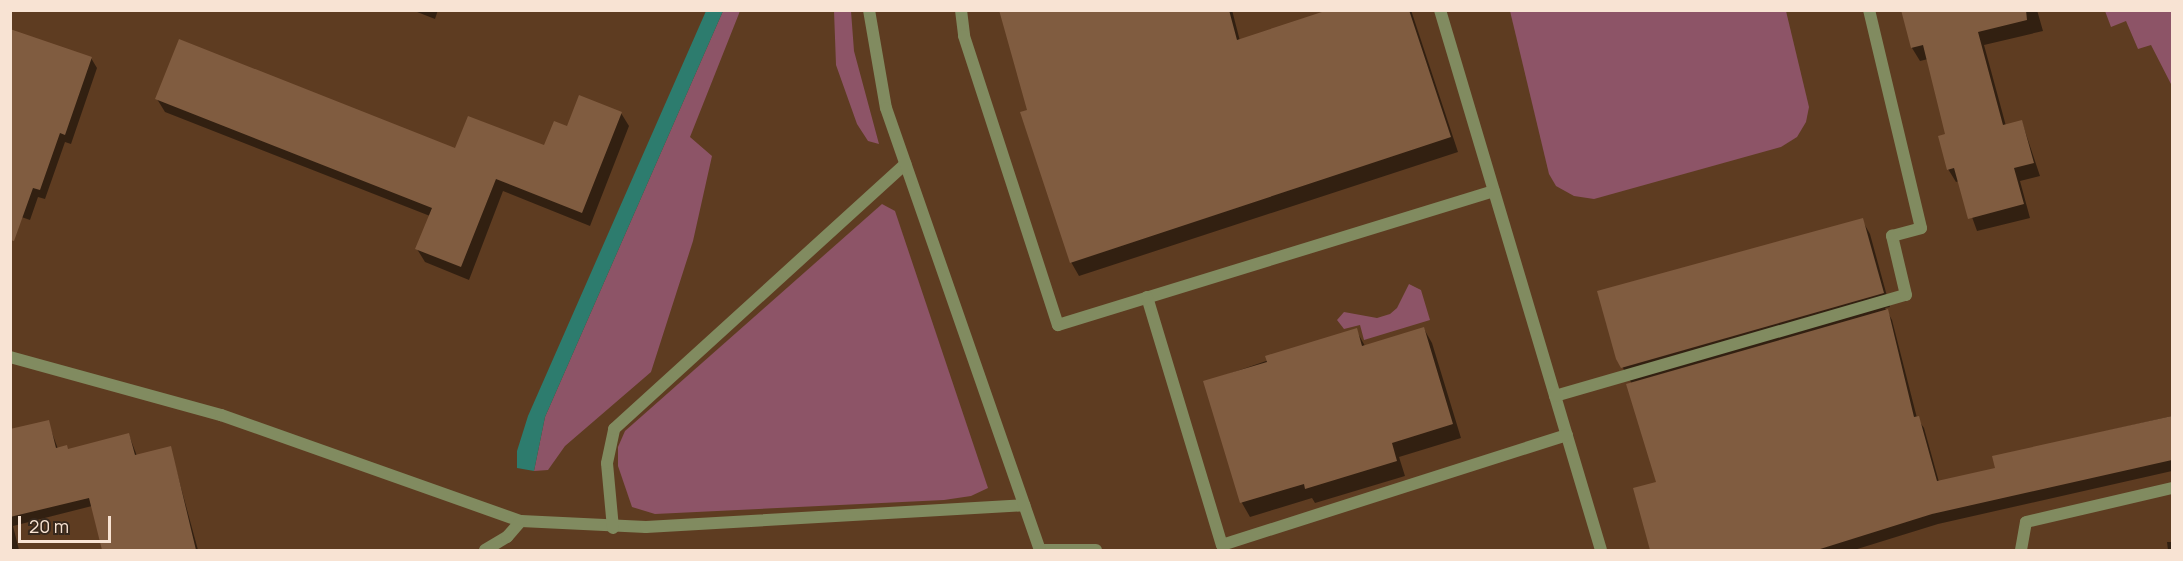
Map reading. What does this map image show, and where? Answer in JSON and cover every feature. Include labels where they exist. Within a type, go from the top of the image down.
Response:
[{"type":"street","points":[[869,10],[886,108],[1024,505],[1042,550],[1096,550]]},
{"type":"street","points":[[961,10],[963,36],[1058,324],[1494,191]]},
{"type":"street","points":[[1440,10],[1601,550]]},
{"type":"street","points":[[1555,396],[1906,295],[1892,236],[1921,228],[1869,10]]},
{"type":"street","points":[[613,528],[608,463],[614,429],[905,164]]},
{"type":"street","points":[[1147,297],[1222,545],[1567,435]]},
{"type":"street","points":[[10,357],[221,415],[521,521],[613,528],[1024,505]]},
{"type":"street","points":[[2021,550],[2026,522],[2172,488]]},
{"type":"street","points":[[485,550],[507,537],[521,521]]},
{"type":"shaded area","points":[[723,11],[740,11],[690,137],[712,156],[693,241],[651,372],[565,446],[548,470],[534,471],[545,417]]},
{"type":"shaded area","points":[[834,11],[851,11],[854,51],[879,144],[868,141],[857,124],[836,65]]},
{"type":"shaded area","points":[[1510,11],[1786,11],[1809,107],[1806,122],[1797,137],[1781,147],[1594,199],[1574,196],[1556,186],[1549,174]]},
{"type":"shaded area","points":[[2105,11],[2172,11],[2172,86],[2151,45],[2138,49],[2126,21],[2111,27]]},
{"type":"shaded area","points":[[882,204],[895,211],[988,488],[971,496],[944,500],[655,514],[632,507],[618,466],[618,447],[625,431]]},
{"type":"shaded area","points":[[1409,284],[1421,290],[1430,320],[1364,340],[1360,325],[1344,329],[1337,320],[1344,312],[1377,318],[1390,314],[1397,308]]},
{"type":"water","points":[[706,11],[723,11],[545,417],[534,471],[517,468],[517,451],[528,416]]},
{"type":"building","points":[[999,10],[1229,10],[1237,40],[1328,10],[1409,10],[1451,137],[1070,263],[1020,112],[1027,110]]},
{"type":"building","points":[[1901,10],[2026,10],[2027,20],[1978,32],[2003,125],[2022,120],[2034,163],[2014,168],[2024,204],[1968,219],[1954,168],[1947,170],[1938,136],[1945,134],[1923,45],[1911,48]]},
{"type":"building","points":[[10,29],[92,57],[65,135],[60,133],[40,190],[33,188],[14,241],[10,240]]},
{"type":"building","points":[[179,39],[455,148],[468,116],[544,145],[554,121],[567,126],[579,95],[622,112],[582,213],[496,179],[461,267],[415,249],[432,208],[155,99]]},
{"type":"building","points":[[1863,218],[1884,293],[1621,368],[1616,359],[1597,291]]},
{"type":"building","points":[[1888,309],[1914,417],[1919,416],[1937,481],[1995,468],[1992,456],[2172,416],[2172,460],[1932,514],[1817,550],[1650,550],[1633,488],[1656,482],[1626,384]]},
{"type":"building","points":[[1424,327],[1453,424],[1392,443],[1397,461],[1305,489],[1304,484],[1240,503],[1203,381],[1267,362],[1265,356],[1357,328],[1362,346]]},
{"type":"building","points":[[49,420],[56,448],[67,445],[68,449],[129,433],[135,455],[171,446],[196,550],[102,550],[89,498],[10,517],[10,429]]}]
